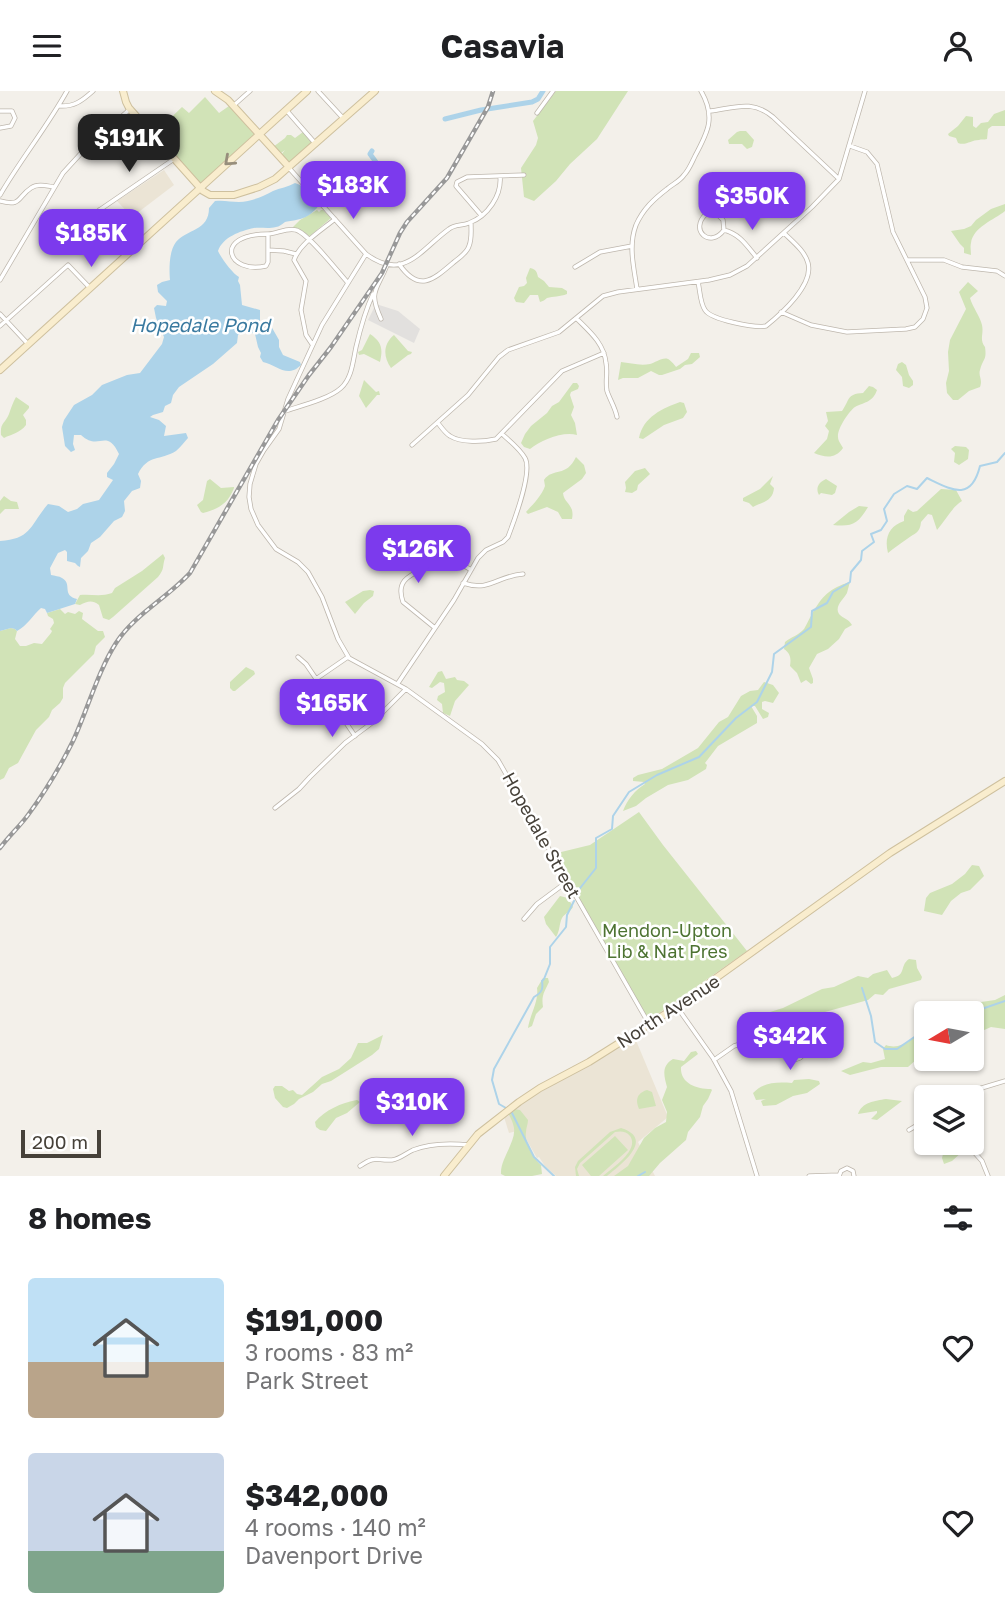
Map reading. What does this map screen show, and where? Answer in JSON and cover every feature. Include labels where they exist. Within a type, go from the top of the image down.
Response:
[{"type":"street","points":[[0,195],[67,91]]},
{"type":"street","points":[[59,106],[78,103],[93,91]]},
{"type":"street","points":[[123,91],[130,109],[205,193],[210,195],[239,194],[270,182],[316,144],[371,92]]},
{"type":"street","points":[[215,91],[233,106],[376,262],[387,265],[409,261],[426,250],[451,227],[471,222],[494,202],[498,195],[500,176]]},
{"type":"street","points":[[233,106],[250,91]]},
{"type":"street","points":[[0,370],[307,91]]},
{"type":"street","points":[[318,91],[344,119]]},
{"type":"street","points":[[537,113],[553,91]]},
{"type":"street","points":[[637,289],[632,246],[635,228],[647,207],[687,171],[706,135],[710,111],[701,91]]},
{"type":"street","points":[[412,445],[468,394],[499,356],[508,350],[559,332],[603,296],[698,282],[730,275],[747,266],[839,179],[865,91]]},
{"type":"street","points":[[710,111],[749,106],[761,108],[839,179]]},
{"type":"street","points":[[0,280],[63,173],[81,152],[130,109]]},
{"type":"street","points":[[286,110],[316,144]]},
{"type":"street","points":[[0,111],[12,111],[15,121],[11,126],[0,128]]},
{"type":"street","points":[[781,312],[811,325],[847,332],[906,330],[915,327],[925,316],[925,297],[893,232],[877,164],[867,152],[850,146]]},
{"type":"street","points":[[72,240],[79,224],[174,159]]},
{"type":"street","points":[[481,215],[456,183],[467,177],[524,175]]},
{"type":"street","points":[[0,201],[15,202],[34,186],[54,187]]},
{"type":"street","points":[[99,210],[134,249]]},
{"type":"street","points":[[708,213],[718,214],[724,222],[724,230],[718,237],[707,237],[699,229],[700,220],[708,213]]},
{"type":"street","points":[[313,344],[306,335],[301,310],[306,281],[295,262],[296,254],[335,219]]},
{"type":"street","points":[[399,264],[410,278],[419,281],[433,279],[467,250],[471,222]]},
{"type":"street","points":[[268,234],[267,265],[256,268],[245,266],[234,258],[231,249],[233,243],[240,239],[292,229],[301,232],[348,283]]},
{"type":"street","points":[[724,230],[740,237],[757,258]]},
{"type":"street","points":[[698,282],[705,310],[710,315],[717,319],[763,327],[773,321],[801,291],[809,269],[803,253],[784,233]]},
{"type":"street","points":[[575,267],[600,251],[632,246]]},
{"type":"street","points":[[268,250],[296,254]]},
{"type":"street","points":[[316,679],[348,657],[338,639],[323,597],[308,572],[298,562],[276,549],[258,525],[249,497],[253,471],[261,454],[279,429],[288,399],[322,325],[366,254]]},
{"type":"street","points":[[907,260],[944,260],[962,267],[998,271],[1005,276]]},
{"type":"street","points":[[0,326],[68,265],[90,288]]},
{"type":"street","points":[[285,411],[324,398],[343,386],[352,367],[368,305],[387,265]]},
{"type":"street","points":[[373,294],[381,319]]},
{"type":"street","points":[[0,314],[28,344]]},
{"type":"street","points":[[576,318],[596,338],[604,353],[607,391],[617,417]]},
{"type":"street","points":[[438,423],[447,434],[457,439],[492,441],[502,434],[562,371],[604,353]]},
{"type":"street","points":[[398,683],[483,553],[508,537],[528,468],[525,457],[502,434]]},
{"type":"street","points":[[435,628],[404,605],[400,596],[402,583],[409,576],[444,559],[471,569]]},
{"type":"street","points":[[463,583],[485,587],[510,575],[523,574]]},
{"type":"street","points":[[298,657],[306,664],[355,736]]},
{"type":"street","name":"Hopedale Street","points":[[348,657],[406,688],[482,744],[498,760],[649,1024]]},
{"type":"street","points":[[275,808],[379,717],[406,688]]},
{"type":"street","name":"North Avenue","points":[[444,1176],[482,1131],[523,1099],[677,1007],[890,854],[1005,781]]},
{"type":"street","points":[[524,919],[537,904],[568,881]]},
{"type":"street","points":[[677,1007],[726,1081],[757,1176]]},
{"type":"street","points":[[714,1060],[734,1046],[747,1042],[788,1052]]},
{"type":"street","points":[[797,1046],[802,1050],[803,1056],[794,1060],[788,1052],[797,1046]]},
{"type":"street","points":[[984,1087],[1005,1081]]},
{"type":"street","points":[[909,1130],[914,1127]]},
{"type":"street","points":[[362,1165],[374,1159],[397,1159],[429,1145],[469,1145]]},
{"type":"street","points":[[977,1155],[988,1176]]},
{"type":"street","points":[[809,1176],[839,1176],[841,1171],[847,1168],[853,1171],[854,1176]]},
{"type":"shaded area","points":[[164,170],[174,185],[132,217],[117,201]]},
{"type":"shaded area","points":[[376,304],[398,311],[420,329],[414,343],[368,320]]},
{"type":"shaded area","points":[[635,1038],[668,1117],[638,1142],[655,1176],[556,1176],[539,1157],[537,1158],[521,1130],[509,1133],[504,1117],[532,1097]]},
{"type":"green space","points":[[556,91],[628,91],[597,139],[534,201],[524,197],[521,168],[538,138],[533,121]]},
{"type":"green space","points":[[205,97],[219,113],[229,106],[255,135],[200,185],[154,134],[182,107],[189,113]]},
{"type":"green space","points":[[1005,110],[1005,126],[992,126],[988,129],[987,139],[961,144],[948,134],[966,116],[973,117],[973,126],[976,128],[981,123],[988,122],[994,114]]},
{"type":"green space","points":[[740,131],[746,131],[754,140],[752,147],[747,149],[742,144],[729,144],[728,140]]},
{"type":"green space","points":[[303,132],[312,143],[289,163],[281,155],[285,150],[280,154],[273,147],[287,135],[295,138]]},
{"type":"green space","points":[[1005,204],[1005,211],[985,224],[973,237],[971,255],[964,253],[964,248],[951,231],[971,226],[991,209]]},
{"type":"green space","points":[[317,210],[323,210],[331,218],[310,236],[292,228],[300,220]]},
{"type":"green space","points":[[530,268],[537,272],[538,277],[549,287],[562,288],[567,294],[540,302],[538,295],[530,295],[524,303],[516,302],[514,298],[519,287],[527,283]]},
{"type":"green space","points":[[968,282],[978,291],[970,298],[982,325],[985,355],[980,372],[980,387],[969,391],[958,400],[953,400],[947,393],[948,352],[950,340],[966,309],[959,292]]},
{"type":"green space","points":[[370,334],[381,346],[380,362],[364,354],[359,355],[358,352],[362,350]]},
{"type":"green space","points":[[394,335],[412,352],[391,368],[385,351]]},
{"type":"green space","points":[[691,353],[699,353],[700,357],[680,369],[662,375],[651,371],[638,378],[618,380],[621,362],[646,365],[666,359],[676,367],[688,359]]},
{"type":"green space","points":[[902,362],[913,381],[909,388],[903,386],[902,377],[896,370]]},
{"type":"green space","points":[[364,380],[376,392],[379,391],[380,395],[366,408],[359,396]]},
{"type":"green space","points":[[573,383],[579,386],[570,395],[574,407],[571,415],[577,435],[559,435],[530,449],[524,447],[521,443],[531,426],[559,402]]},
{"type":"green space","points":[[869,386],[877,390],[873,397],[855,407],[839,429],[838,438],[843,448],[830,457],[814,453],[827,439],[829,431],[825,426],[828,421],[826,412],[842,411],[851,396],[863,393]]},
{"type":"green space","points":[[16,397],[29,406],[23,415],[26,425],[19,432],[4,438],[1,428]]},
{"type":"green space","points":[[680,402],[684,403],[687,412],[683,418],[664,425],[643,439],[639,438],[649,419],[661,410]]},
{"type":"green space","points":[[955,446],[969,450],[968,459],[959,465],[954,462],[955,453],[951,449]]},
{"type":"green space","points":[[576,457],[584,465],[586,473],[563,493],[571,507],[572,519],[562,519],[558,512],[547,507],[528,514],[526,512],[545,486],[544,480],[551,474],[568,468]]},
{"type":"green space","points":[[645,468],[650,474],[638,485],[637,490],[632,493],[625,492],[625,482],[635,471]]},
{"type":"green space","points":[[773,476],[770,484],[774,488],[770,498],[753,507],[743,501],[743,498],[760,489]]},
{"type":"green space","points":[[210,479],[221,488],[234,488],[222,505],[203,513],[197,505],[203,500],[207,481]]},
{"type":"green space","points":[[826,479],[837,486],[835,493],[819,495],[818,485]]},
{"type":"green space","points":[[941,489],[956,490],[962,501],[937,530],[932,515],[928,514],[917,532],[888,553],[889,533],[904,521],[908,509],[917,511]]},
{"type":"green space","points":[[4,496],[17,502],[19,509],[5,509],[0,514],[0,501]]},
{"type":"green space","points":[[859,506],[868,507],[858,521],[850,525],[833,525],[849,512]]},
{"type":"green space","points":[[163,554],[165,558],[158,577],[109,620],[103,618],[97,603],[75,604],[80,595],[112,593],[115,588]]},
{"type":"green space","points":[[850,582],[838,611],[852,625],[845,629],[828,649],[817,654],[809,668],[813,683],[806,680],[801,683],[790,666],[790,657],[784,649],[785,642],[804,629],[827,593]]},
{"type":"green space","points":[[363,591],[374,591],[373,596],[355,614],[345,602]]},
{"type":"green space","points":[[60,609],[65,614],[79,611],[83,613],[82,619],[98,631],[103,631],[105,637],[96,646],[94,654],[65,683],[60,703],[36,730],[18,763],[9,768],[0,780],[0,631],[15,629],[15,639],[20,646],[42,644],[51,633],[50,629],[54,623],[47,613]]},
{"type":"green space","points":[[246,667],[255,674],[233,691],[230,682]]},
{"type":"green space","points":[[442,671],[446,679],[455,677],[469,685],[455,701],[450,716],[443,713],[442,704],[437,700],[438,696],[445,692],[444,683],[429,687],[438,672]]},
{"type":"green space","points":[[764,682],[773,685],[779,693],[773,703],[762,702],[762,709],[769,713],[768,717],[763,719],[755,706],[751,706],[757,716],[757,723],[718,746],[705,763],[706,769],[688,780],[668,785],[636,806],[623,811],[632,796],[645,784],[633,781],[633,778],[662,769],[698,748],[719,722],[728,717],[741,696],[758,690]]},
{"type":"green space","name":"Mendon-Upton Lib & Nat Pres","points":[[639,812],[747,951],[652,1018],[646,1017],[553,854],[590,845]]},
{"type":"green space","points":[[972,865],[979,866],[984,876],[970,890],[951,901],[942,915],[924,911],[926,898],[930,893],[952,884]]},
{"type":"green space","points":[[560,896],[568,898],[573,907],[562,918],[556,937],[544,917]]},
{"type":"green space","points":[[909,959],[916,960],[921,980],[810,1018],[785,1015],[772,1021],[769,1017],[770,1012],[858,976],[868,978],[887,970],[892,978],[897,977]]},
{"type":"green space","points":[[543,978],[548,978],[549,982],[543,996],[543,1007],[528,1028],[537,998],[537,988]]},
{"type":"green space","points":[[1005,995],[1005,1029],[991,1027],[984,1030],[984,1002]]},
{"type":"green space","points":[[383,1035],[379,1049],[372,1055],[294,1104],[283,1107],[275,1098],[275,1086],[282,1086],[302,1095],[322,1077],[339,1069],[351,1058],[358,1043],[367,1043]]},
{"type":"green space","points":[[914,1037],[914,1062],[908,1067],[881,1067],[850,1075],[841,1071],[863,1062],[885,1059],[883,1049],[886,1045],[902,1045]]},
{"type":"green space","points":[[696,1051],[698,1054],[681,1067],[681,1073],[686,1081],[695,1086],[712,1090],[686,1140],[649,1176],[614,1176],[628,1166],[644,1138],[666,1122],[667,1112],[662,1100],[667,1087],[665,1068],[673,1059],[684,1061],[691,1052]]},
{"type":"green space","points":[[809,1079],[819,1081],[820,1084],[807,1093],[793,1096],[776,1105],[763,1106],[761,1101],[766,1099],[756,1100],[753,1093],[771,1084]]},
{"type":"green space","points":[[647,1090],[652,1092],[656,1106],[639,1109],[638,1097]]},
{"type":"green space","points":[[357,1100],[360,1102],[336,1118],[326,1131],[316,1127],[315,1122],[328,1111]]},
{"type":"green space","points":[[873,1101],[902,1101],[877,1120],[871,1119],[877,1111],[858,1114]]},
{"type":"green space","points":[[513,1109],[520,1110],[528,1120],[527,1141],[541,1165],[542,1174],[501,1174],[503,1161],[514,1136],[508,1113]]},
{"type":"green space","points":[[621,1128],[631,1133],[635,1139],[632,1152],[626,1159],[607,1176],[603,1176],[624,1158],[631,1147],[632,1141],[628,1134],[615,1132],[580,1163],[577,1169],[579,1176],[576,1176],[575,1167],[578,1161],[610,1132]]},
{"type":"green space","points":[[615,1136],[628,1150],[599,1176],[591,1176],[582,1165]]},
{"type":"green space","points":[[943,1155],[959,1155],[944,1164]]},
{"type":"water","name":"Hopedale Pond","points":[[295,183],[312,197],[316,195],[322,202],[312,213],[277,227],[254,228],[238,233],[228,238],[218,251],[239,277],[242,305],[260,310],[260,323],[271,326],[283,355],[300,362],[301,365],[287,371],[263,362],[255,334],[247,331],[238,335],[237,343],[213,364],[179,387],[163,412],[150,417],[166,426],[164,436],[186,433],[188,438],[176,451],[146,463],[138,474],[140,488],[132,491],[124,501],[125,511],[122,517],[91,543],[81,558],[80,567],[67,561],[65,550],[58,553],[50,568],[51,575],[65,580],[69,595],[77,599],[75,604],[47,613],[41,608],[17,631],[11,628],[0,631],[0,541],[25,534],[48,504],[59,506],[68,512],[99,500],[113,480],[107,477],[107,473],[119,454],[114,446],[110,442],[87,440],[81,435],[74,435],[75,450],[71,452],[65,446],[62,427],[74,405],[92,395],[102,385],[140,373],[162,344],[164,337],[154,308],[157,305],[166,306],[167,301],[158,292],[157,285],[170,280],[171,255],[176,242],[205,221],[209,208],[215,201],[248,201]]},
{"type":"waterway","points":[[445,119],[532,102],[538,99],[543,91]]},
{"type":"waterway","points":[[372,151],[370,154],[381,169]]},
{"type":"waterway","points":[[315,202],[331,190],[342,197]]},
{"type":"waterway","points":[[577,892],[596,868],[596,838],[612,829],[613,816],[629,792],[657,775],[699,757],[736,718],[757,702],[772,672],[774,654],[811,627],[812,611],[827,603],[833,592],[850,582],[851,572],[861,560],[862,551],[874,542],[871,534],[881,530],[887,521],[884,509],[894,494],[907,486],[917,489],[927,478],[952,489],[966,489],[976,477],[980,466],[997,462],[1005,453]]},
{"type":"waterway","points":[[506,1108],[499,1104],[492,1080],[494,1069],[534,997],[542,990],[542,981],[550,964],[550,947],[566,927],[567,915],[574,901]]},
{"type":"waterway","points":[[862,988],[871,1016],[875,1042],[885,1049],[897,1049],[914,1037]]},
{"type":"waterway","points":[[984,1008],[1005,1001]]},
{"type":"waterway","points":[[511,1111],[534,1157],[554,1176]]},
{"type":"waterway","points":[[638,1176],[645,1172]]},
{"type":"railway","points":[[0,848],[28,815],[58,770],[116,643],[141,615],[190,573],[278,420],[382,273],[407,222],[447,178],[488,107],[493,91]]}]
